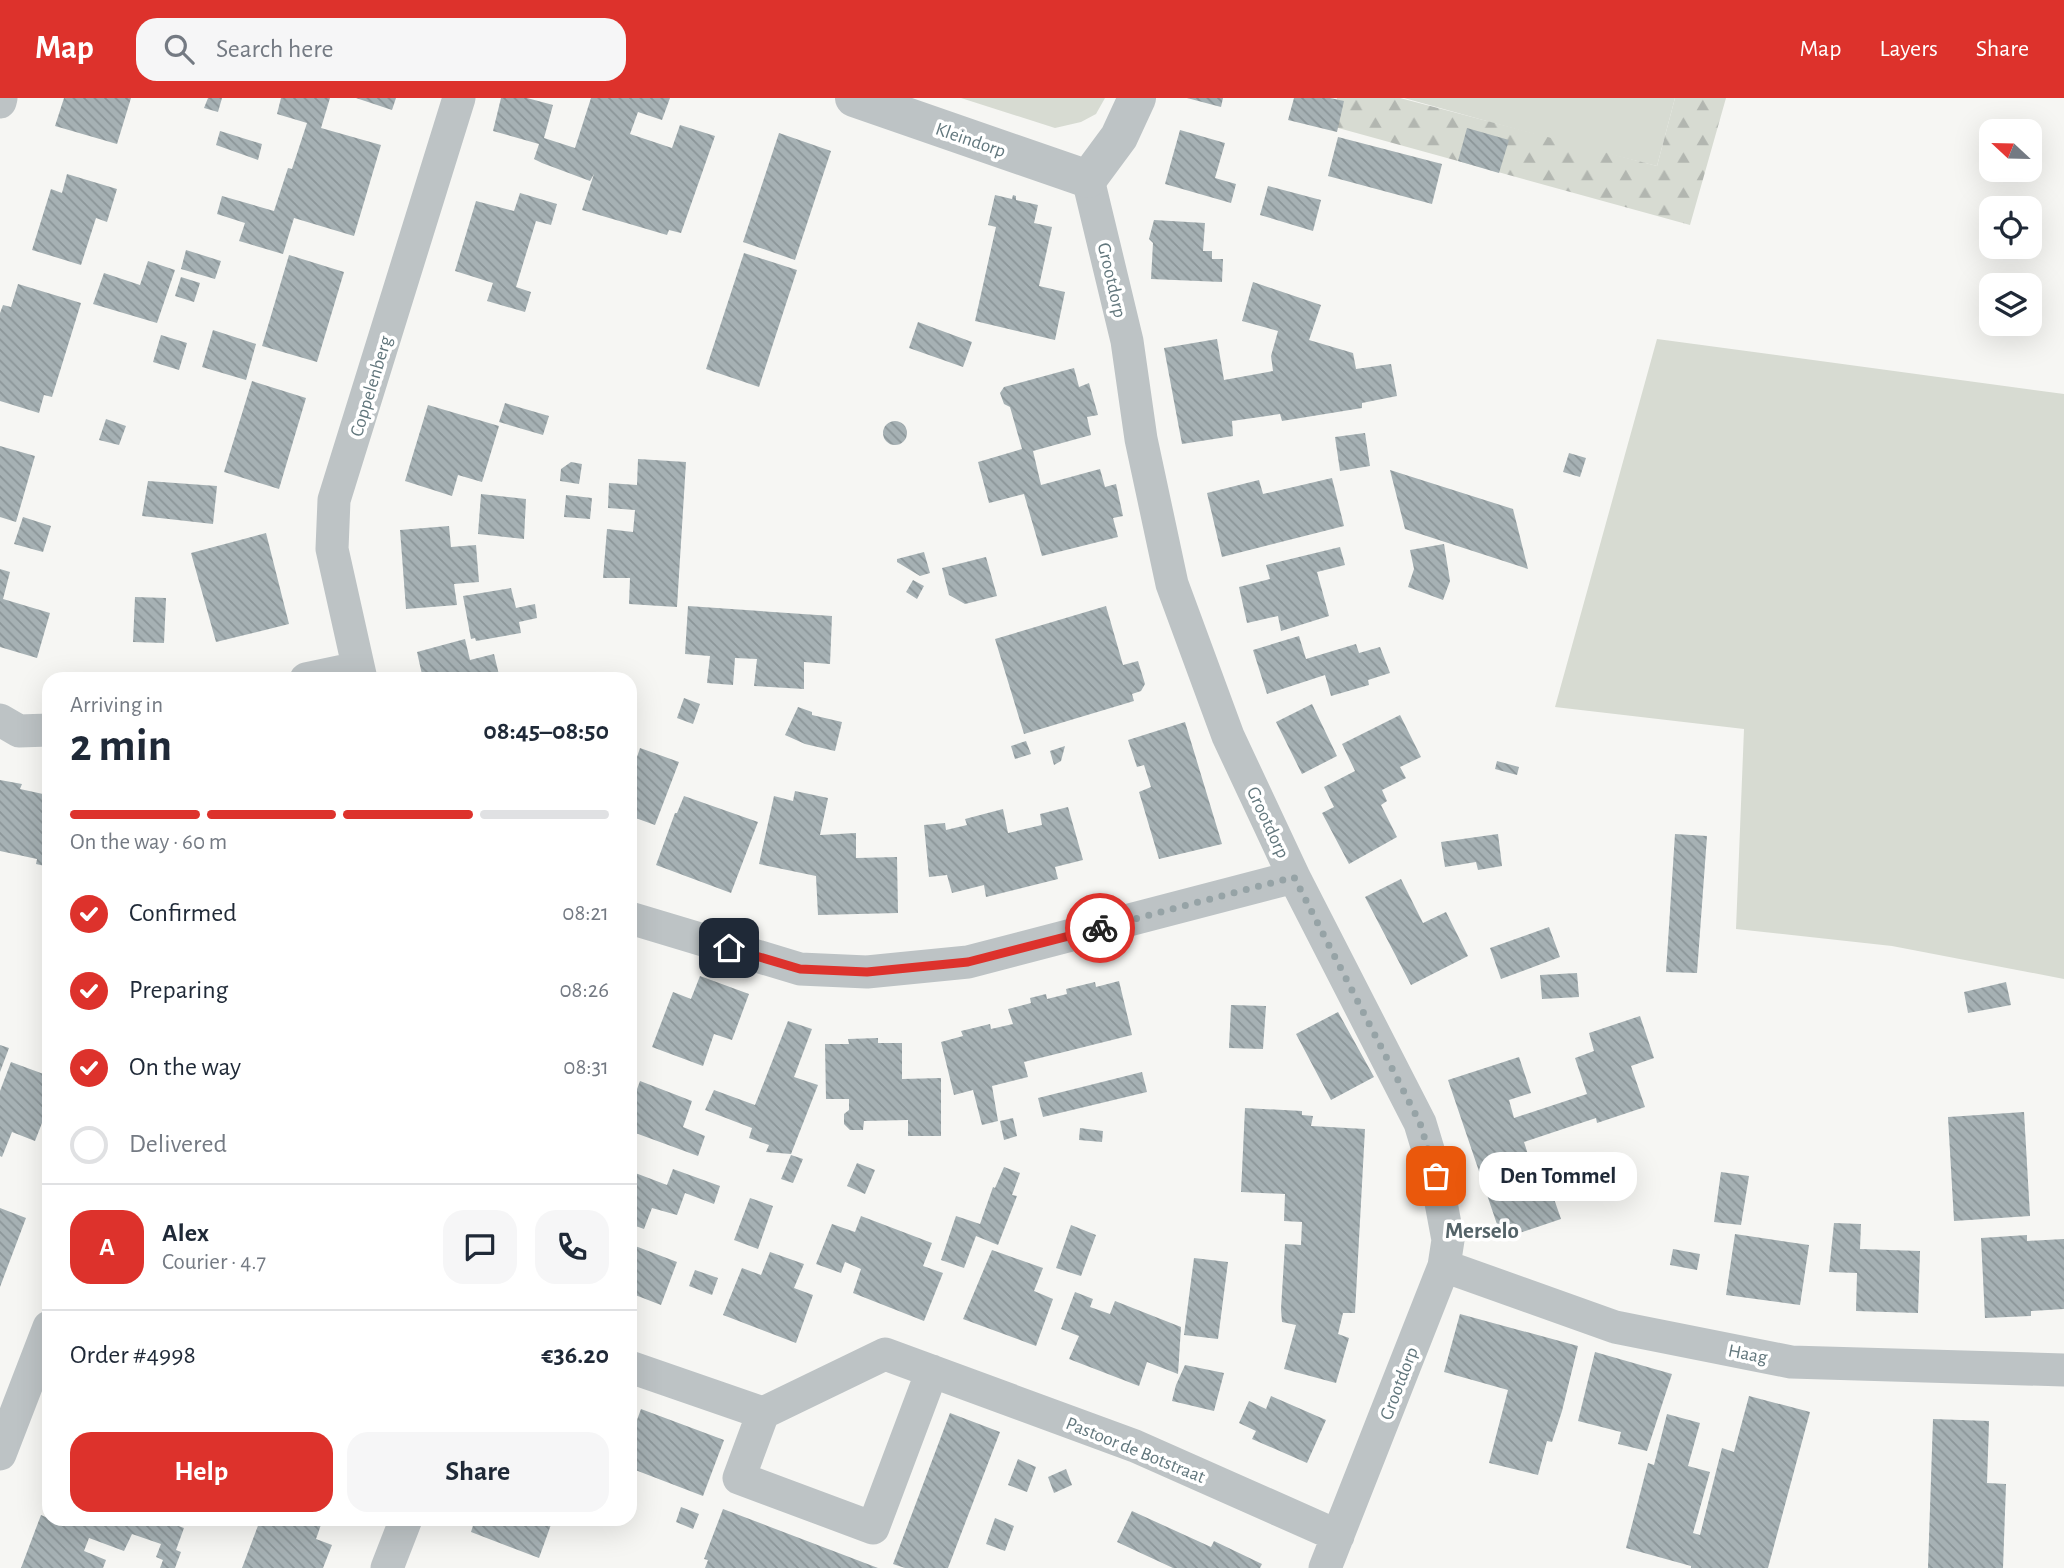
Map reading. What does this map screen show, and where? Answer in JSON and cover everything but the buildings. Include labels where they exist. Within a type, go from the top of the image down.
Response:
[{"type":"street","name":"Coppelenberg","points":[[359,672],[332,549],[334,500],[459,98]]},
{"type":"street","name":"Kleindorp","points":[[854,98],[1088,179]]},
{"type":"street","points":[[1088,179],[1119,137],[1137,98]]},
{"type":"street","name":"Grootdorp","points":[[1088,179],[1127,341],[1141,439],[1172,584],[1228,736],[1294,877],[1420,1123],[1436,1176],[1448,1240],[1444,1266],[1325,1568]]},
{"type":"street","points":[[0,720],[19,731],[42,730]]},
{"type":"street","points":[[637,924],[800,969],[867,972],[968,962],[1294,877]]},
{"type":"street","name":"Haag","points":[[1444,1266],[1615,1328],[1791,1362],[2064,1370]]},
{"type":"street","points":[[0,1454],[42,1345]]},
{"type":"street","name":"Pastoor de Botstraat","points":[[763,1413],[885,1354],[1135,1446],[1338,1536]]},
{"type":"street","points":[[637,1369],[763,1413],[740,1479],[873,1528],[932,1371]]},
{"type":"street","points":[[387,1568],[403,1526]]},
{"type":"green space","points":[[961,98],[1105,98],[1096,114],[1081,122],[1055,128]]},
{"type":"green space","points":[[1337,98],[1400,98],[1657,166],[1675,98],[1726,98],[1690,225],[1331,126]]},
{"type":"green space","points":[[1404,98],[1675,98],[1657,166]]},
{"type":"green space","points":[[1657,339],[2064,394],[2064,979],[1892,946],[1736,929],[1744,729],[1555,707]]},
{"type":"way so far","points":[[1100,928],[1294,877],[1420,1123],[1436,1176]]},
{"type":"place","name":"Den Tommel","points":[[1436,1176]]},
{"type":"district","name":"Merselo","points":[[1482,1230]]},
{"type":"route","points":[[729,948],[800,969],[867,972],[968,962],[1100,928]]}]
